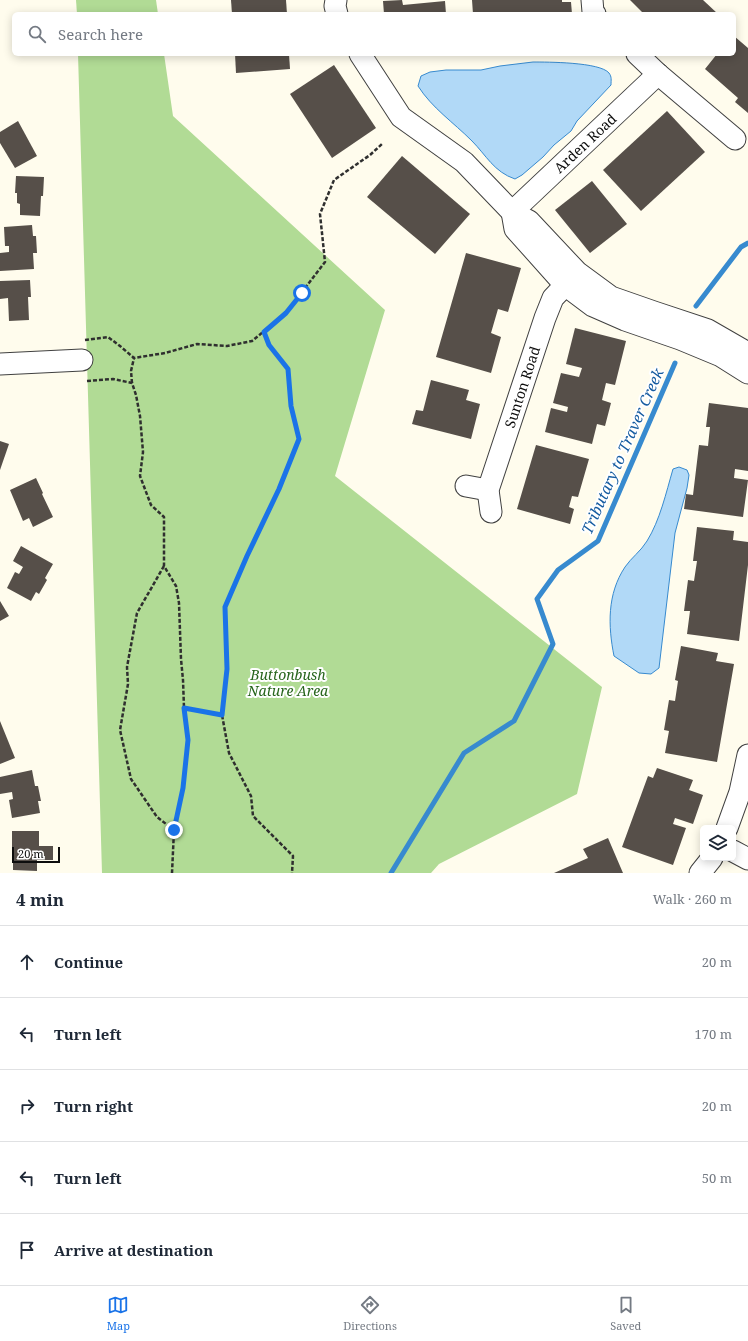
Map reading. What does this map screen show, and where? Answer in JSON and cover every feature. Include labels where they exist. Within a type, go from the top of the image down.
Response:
[{"type":"street","points":[[592,0],[593,12]]},
{"type":"street","points":[[361,56],[401,117],[464,162],[512,212],[529,221],[571,279],[611,297],[708,330],[748,373]]},
{"type":"street","points":[[639,56],[658,74],[735,139]]},
{"type":"street","name":"Arden Road","points":[[512,212],[658,74]]},
{"type":"street","name":"Sunton Road","points":[[491,512],[488,490],[544,318],[553,298],[571,279]]},
{"type":"street","points":[[725,349],[748,353]]},
{"type":"street","points":[[0,364],[82,360]]},
{"type":"street","points":[[466,486],[488,490]]},
{"type":"street","points":[[728,825],[740,792],[748,755]]},
{"type":"street","points":[[736,853],[748,859]]},
{"type":"street","points":[[700,873],[710,861]]},
{"type":"path","points":[[85,340],[108,337],[134,358],[165,353],[197,344],[227,346],[252,341],[286,313],[325,262],[320,214],[334,180],[370,155],[382,144]]},
{"type":"path","points":[[264,332],[269,345],[288,369],[291,406],[299,439],[279,489],[247,556],[225,607],[227,669],[222,715],[229,752],[251,796],[253,816],[293,856],[292,873]]},
{"type":"path","points":[[134,358],[131,371],[132,383],[140,416],[142,452],[140,476],[151,505],[164,518],[164,566],[137,614],[127,667],[128,684],[120,730],[130,779],[157,817],[174,830]]},
{"type":"path","points":[[87,381],[113,379],[132,383]]},
{"type":"path","points":[[164,566],[176,586],[179,603],[184,708],[188,740],[183,788],[174,830],[172,873]]},
{"type":"path","points":[[184,708],[222,715]]},
{"type":"green space","points":[[76,0],[156,0],[158,12],[77,12]]},
{"type":"green space","name":"Buttonbush Nature Area","points":[[78,56],[164,56],[173,116],[385,310],[335,476],[602,687],[577,794],[439,864],[431,873],[102,873]]},
{"type":"water","points":[[533,62],[573,63],[604,69],[611,77],[611,85],[577,121],[571,131],[522,175],[515,179],[496,168],[472,141],[443,115],[418,86],[421,76],[430,72],[446,70],[481,70]]},
{"type":"water","points":[[679,467],[687,470],[689,475],[675,533],[659,668],[651,674],[639,673],[614,656],[610,622],[612,599],[619,577],[625,567],[645,545],[652,533],[673,469]]},
{"type":"building","points":[[231,0],[286,0],[287,12],[232,12]]},
{"type":"building","points":[[402,0],[403,5],[445,1],[446,12],[384,12],[383,1]]},
{"type":"building","points":[[472,0],[562,0],[562,2],[571,2],[572,12],[473,12]]},
{"type":"building","points":[[630,0],[703,0],[716,12],[642,12]]},
{"type":"building","points":[[736,38],[748,48],[748,113],[735,102],[738,98],[705,69],[715,56],[736,56]]},
{"type":"building","points":[[235,56],[289,56],[290,69],[236,73]]},
{"type":"building","points":[[334,65],[376,128],[332,158],[290,94]]},
{"type":"building","points":[[667,111],[705,152],[641,211],[603,170]]},
{"type":"building","points":[[18,121],[37,156],[15,168],[0,143],[0,132]]},
{"type":"building","points":[[402,156],[470,214],[435,254],[367,197]]},
{"type":"building","points":[[16,176],[44,177],[40,216],[20,215],[20,204],[17,203],[17,193],[15,193]]},
{"type":"building","points":[[592,181],[627,224],[590,253],[555,210]]},
{"type":"building","points":[[32,225],[33,236],[36,236],[37,253],[33,253],[34,269],[0,271],[0,253],[9,252],[9,246],[5,246],[4,227]]},
{"type":"building","points":[[466,253],[521,268],[508,312],[498,309],[491,333],[501,337],[491,373],[436,357]]},
{"type":"building","points":[[30,280],[31,297],[28,297],[29,320],[9,321],[8,298],[0,299],[0,281]]},
{"type":"building","points":[[575,328],[626,341],[615,385],[606,383],[602,400],[611,403],[605,426],[597,424],[592,444],[545,432],[551,408],[567,412],[568,407],[553,403],[561,373],[579,377],[582,368],[566,364]]},
{"type":"building","points":[[431,380],[469,390],[466,400],[480,404],[471,439],[412,424],[416,410],[423,411]]},
{"type":"building","points":[[709,403],[748,408],[748,471],[735,469],[734,478],[748,480],[743,517],[684,509],[686,494],[693,495],[699,445],[708,446],[710,427],[706,427]]},
{"type":"building","points":[[0,441],[9,444],[0,470]]},
{"type":"building","points":[[536,445],[589,459],[578,497],[572,496],[569,507],[574,509],[570,524],[517,509]]},
{"type":"building","points":[[36,478],[53,517],[33,527],[29,518],[23,521],[10,490]]},
{"type":"building","points":[[697,527],[734,531],[733,540],[748,542],[748,565],[739,641],[687,634],[690,611],[684,611],[688,580],[694,581],[697,561],[693,561]]},
{"type":"building","points":[[21,546],[53,564],[45,578],[47,580],[39,594],[36,592],[31,601],[7,588],[15,572],[19,574],[23,567],[13,561]]},
{"type":"building","points":[[0,601],[9,616],[0,621]]},
{"type":"building","points":[[681,646],[718,653],[716,661],[734,664],[717,762],[665,753],[669,731],[664,730],[669,700],[675,701],[678,681],[675,680]]},
{"type":"building","points":[[0,721],[15,758],[0,764]]},
{"type":"building","points":[[657,768],[693,780],[689,790],[703,795],[693,824],[675,818],[673,824],[686,828],[673,865],[622,847],[648,776],[653,778]]},
{"type":"building","points":[[32,770],[35,786],[38,786],[41,801],[38,801],[40,813],[12,818],[9,800],[13,799],[12,792],[0,794],[0,777]]},
{"type":"building","points":[[12,831],[39,831],[39,846],[53,846],[53,860],[37,860],[37,871],[13,870]]},
{"type":"building","points":[[608,838],[623,873],[554,873],[588,858],[583,849]]},
{"type":"waterway","name":"Tributary to Traver Creek","points":[[696,306],[741,247],[748,243]]},
{"type":"waterway","name":"Tributary to Traver Creek","points":[[391,873],[464,753],[514,721],[553,644],[537,599],[558,570],[598,541],[675,363]]},
{"type":"route","points":[[174,830],[183,788],[188,740],[184,708],[222,715],[227,669],[225,607],[247,556],[279,489],[299,439],[291,406],[288,369],[269,345],[264,332],[286,313],[302,293]]}]
